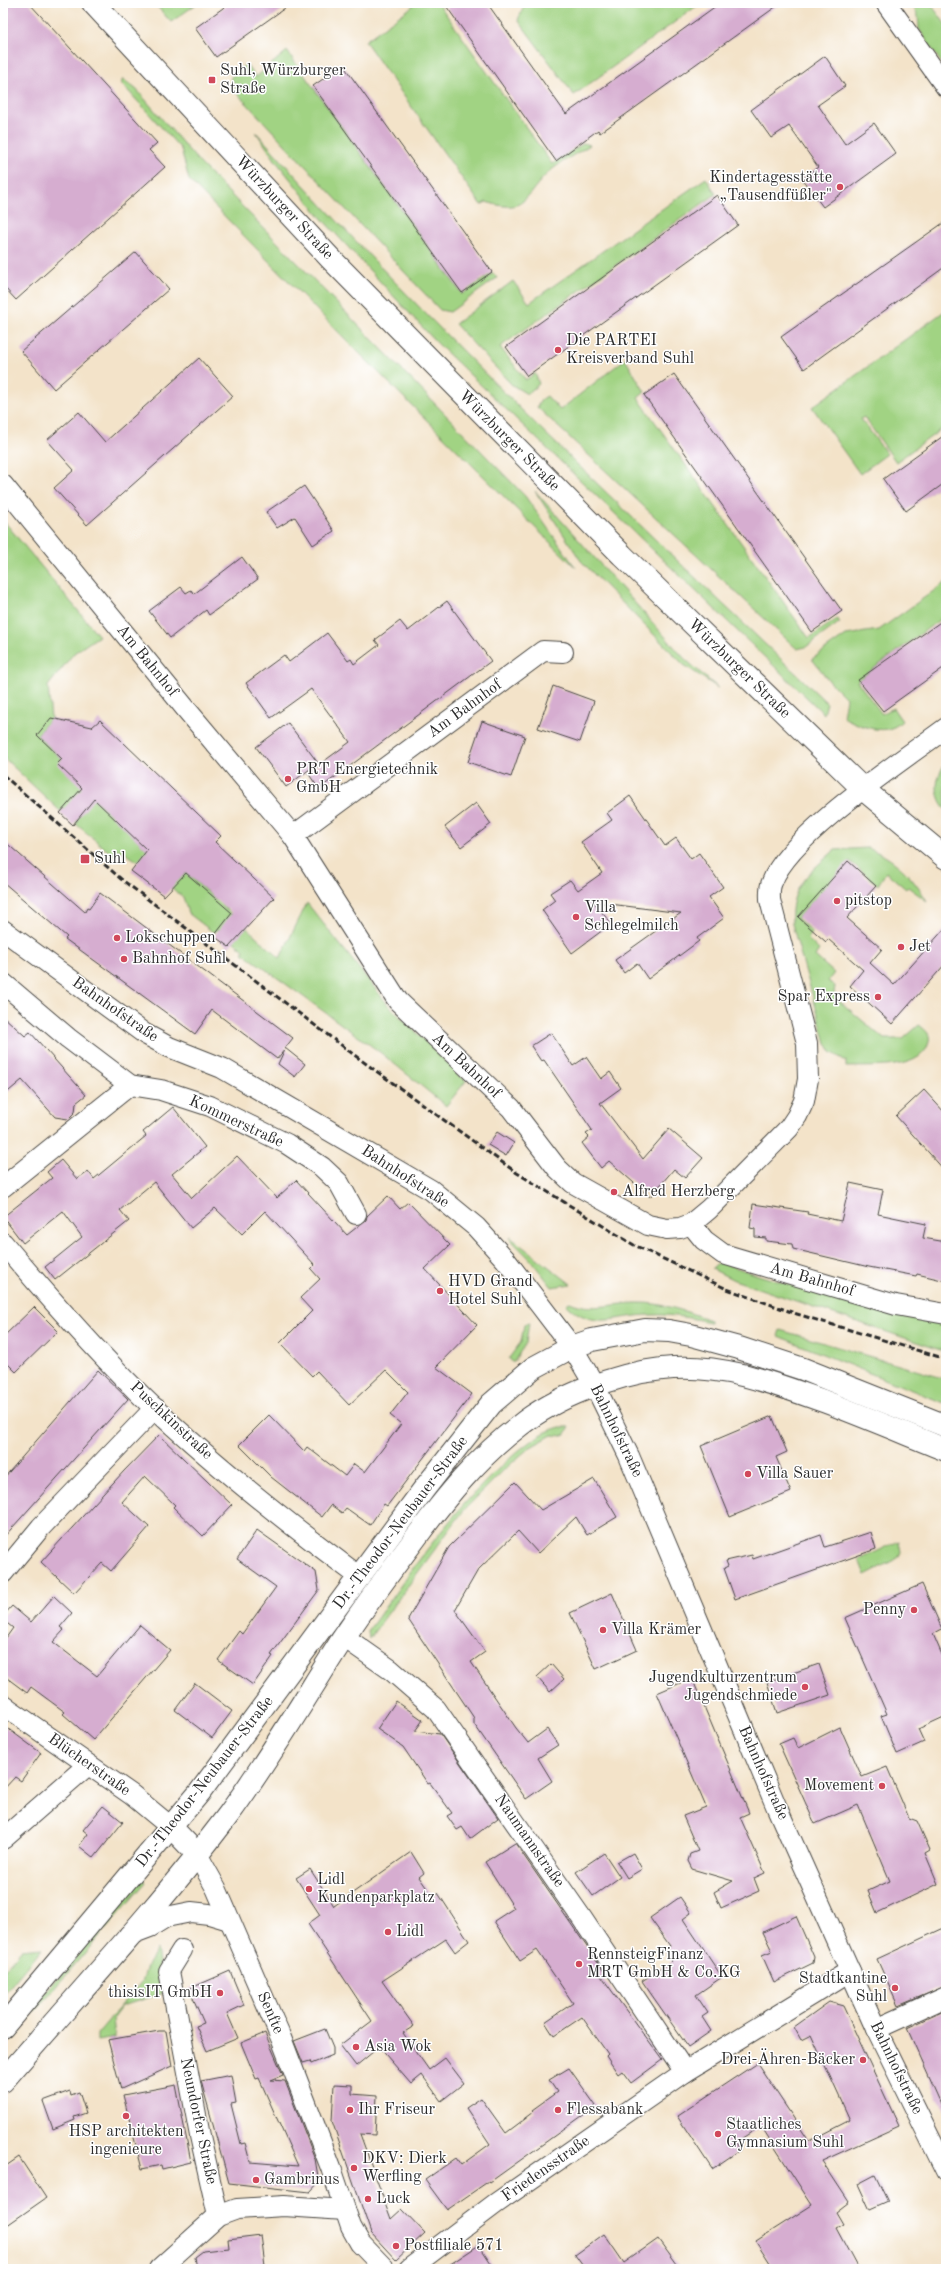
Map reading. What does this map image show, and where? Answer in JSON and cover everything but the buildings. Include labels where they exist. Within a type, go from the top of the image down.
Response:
[{"type":"main road","name":"Würzburger Straße","points":[[93,3],[330,258],[622,555],[864,789],[946,858]]},
{"type":"main road","name":"Dr.-Theodor-Neubauer-Straße","points":[[3,2027],[172,1828],[424,1489],[491,1404],[533,1368],[572,1347],[592,1340],[645,1330],[691,1335],[739,1348],[802,1369],[946,1426]]},
{"type":"main road","name":"Dr.-Theodor-Neubauer-Straße","points":[[3,2081],[197,1854],[256,1776],[344,1637],[422,1529],[477,1462],[520,1424],[549,1407],[595,1386],[661,1369],[694,1368],[721,1370],[781,1386],[946,1450]]},
{"type":"main road","name":"Senfte","points":[[172,1828],[197,1854]]},
{"type":"street","points":[[886,3],[946,87]]},
{"type":"street","name":"Am Bahnhof","points":[[3,485],[186,710],[292,836],[398,1001],[511,1108],[557,1168],[573,1183],[648,1225],[667,1229],[691,1224],[709,1209],[789,1128],[797,1116],[804,1101],[808,1079],[807,1043],[797,999],[775,924],[770,890],[772,882],[786,859],[808,835],[864,789],[946,728]]},
{"type":"street","name":"Am Bahnhof","points":[[292,836],[543,651],[563,652]]},
{"type":"street","name":"Bahnhofstraße","points":[[3,930],[145,1034],[169,1047],[222,1068],[431,1190],[476,1227],[505,1259],[572,1347],[595,1386],[629,1456],[708,1640],[745,1733],[876,2029],[946,2171]]},
{"type":"street","name":"Kommerstraße","points":[[3,983],[68,1038],[130,1085],[161,1090],[210,1106],[287,1144],[322,1167],[339,1183],[356,1214]]},
{"type":"street","points":[[3,1187],[130,1085]]},
{"type":"street","name":"Am Bahnhof","points":[[691,1224],[704,1240],[723,1254],[896,1304],[946,1314]]},
{"type":"street","name":"Puschkinstraße","points":[[3,1243],[66,1317],[155,1408],[278,1517],[360,1577]]},
{"type":"street","points":[[3,1573],[41,1527],[155,1408]]},
{"type":"street","name":"Naumannstraße","points":[[344,1637],[391,1670],[436,1710],[581,1917],[685,2072]]},
{"type":"street","name":"Blücherstraße","points":[[3,1705],[132,1795],[172,1828]]},
{"type":"street","points":[[3,1839],[88,1764]]},
{"type":"street","name":"Senfte","points":[[197,1854],[216,1888],[281,2038],[331,2168],[345,2210],[360,2243],[385,2269]]},
{"type":"street","name":"Dr.-Theodor-Neubauer-Straße","points":[[130,1934],[150,1927],[166,1917],[190,1912],[209,1914],[229,1920]]},
{"type":"street","name":"Neundorfer Straße","points":[[182,1950],[169,1971],[200,2136],[218,2216]]},
{"type":"street","name":"Friedensstraße","points":[[409,2269],[496,2204],[685,2072],[850,1970]]},
{"type":"street","points":[[876,2029],[946,1997]]},
{"type":"street","points":[[159,2269],[218,2216],[237,2209],[258,2206],[345,2210]]},
{"type":"green space","points":[[154,3],[198,3],[171,22]]},
{"type":"green space","points":[[411,3],[438,3],[552,164],[584,143],[590,145],[546,175],[522,202],[509,206],[486,202],[481,205],[365,41],[413,6]]},
{"type":"green space","points":[[528,3],[701,3],[574,95],[518,20],[524,6]]},
{"type":"green space","points":[[912,3],[930,3],[946,25],[946,70],[919,29],[918,16]]},
{"type":"green space","points":[[287,51],[462,294],[493,273],[497,278],[450,312],[440,310],[234,90],[237,86],[230,78],[246,64],[256,77]]},
{"type":"green space","points":[[123,79],[137,90],[200,163],[525,496],[576,568],[362,356],[189,180],[181,149],[121,83]]},
{"type":"green space","points":[[256,132],[324,207],[463,352],[608,494],[827,703],[824,714],[437,343],[323,220],[275,160]]},
{"type":"green space","points":[[706,178],[716,194],[500,347],[526,380],[535,373],[539,384],[527,394],[512,385],[455,324],[513,281],[529,303]]},
{"type":"green space","points":[[946,310],[946,426],[896,462],[864,417],[861,419],[887,454],[860,474],[812,407]]},
{"type":"green space","points":[[625,359],[645,392],[638,398],[809,638],[837,619],[840,622],[806,647],[797,649],[537,407],[541,400],[547,396],[560,410]]},
{"type":"green space","points":[[535,491],[685,659],[718,688],[684,665],[581,561]]},
{"type":"green space","points":[[3,520],[99,636],[74,653],[48,686],[51,718],[37,735],[62,759],[58,764],[179,880],[186,873],[280,958],[307,903],[389,1006],[466,1081],[446,1106],[381,1053],[243,953],[244,950],[218,929],[214,933],[188,913],[183,897],[139,862],[118,849],[114,856],[76,824],[78,820],[64,808],[60,811],[3,757]]},
{"type":"green space","points":[[946,582],[946,615],[857,681],[882,714],[893,708],[902,721],[896,726],[881,730],[865,727],[843,717],[846,698],[830,682],[812,659],[846,635],[879,630]]},
{"type":"green space","points":[[946,762],[946,810],[939,798],[937,786],[942,768]]},
{"type":"green space","points":[[867,848],[886,857],[902,869],[916,884],[927,901],[908,887],[906,889],[886,872],[878,885],[850,861],[797,918],[812,932],[808,939],[819,950],[815,956],[834,973],[828,981],[835,986],[834,993],[837,999],[884,1039],[903,1039],[919,1025],[929,1036],[929,1042],[923,1053],[915,1059],[904,1063],[880,1066],[846,1067],[846,1061],[831,1052],[826,1043],[792,924],[792,911],[797,890],[803,881],[835,850]]},
{"type":"green space","points":[[510,1237],[571,1284],[552,1287],[529,1258],[509,1238]]},
{"type":"green space","points":[[720,1262],[804,1289],[946,1321],[946,1352],[734,1280],[712,1269]]},
{"type":"green space","points":[[570,1302],[578,1305],[595,1307],[628,1303],[655,1304],[693,1314],[710,1320],[710,1322],[666,1315],[596,1320],[586,1318],[576,1313],[566,1304]]},
{"type":"green space","points":[[529,1322],[526,1343],[513,1363],[509,1358],[521,1342],[524,1325]]},
{"type":"green space","points":[[780,1330],[946,1379],[946,1404],[778,1336]]},
{"type":"green space","points":[[560,1427],[570,1427],[563,1436],[552,1435],[529,1448],[505,1469],[464,1510],[369,1639],[368,1631],[400,1586],[433,1542],[468,1500],[525,1445],[545,1432]]},
{"type":"green space","points":[[899,1541],[901,1552],[898,1558],[865,1575],[859,1560]]},
{"type":"green space","points":[[143,1879],[146,1882],[3,2048],[3,2040]]},
{"type":"green space","points":[[42,1948],[3,1995],[3,1971],[21,1950]]},
{"type":"green space","points":[[157,1949],[164,1993],[122,2006],[113,2018],[115,2038],[97,2041],[97,2034],[142,1981],[148,1964]]},
{"type":"railway","points":[[3,775],[121,879],[361,1060],[517,1173],[634,1245],[727,1289],[797,1314],[946,1359]]},
{"type":"place","name":"Suhl, Würzburger Straße","points":[[212,80]]},
{"type":"place","name":"Kindertagesstätte „Tausendfüßler\"","points":[[840,187]]},
{"type":"place","name":"Die PARTEI Kreisverband Suhl","points":[[558,350]]},
{"type":"place","name":"PRT Energietechnik GmbH","points":[[288,779]]},
{"type":"place","name":"Suhl","points":[[85,859]]},
{"type":"place","name":"pitstop","points":[[837,901]]},
{"type":"place","name":"Villa Schlegelmilch","points":[[576,917]]},
{"type":"place","name":"Lokschuppen","points":[[117,938]]},
{"type":"place","name":"Jet","points":[[901,947]]},
{"type":"place","name":"Bahnhof Suhl","points":[[124,959]]},
{"type":"place","name":"Spar Express","points":[[878,997]]},
{"type":"place","name":"Alfred Herzberg","points":[[614,1192]]},
{"type":"place","name":"HVD Grand Hotel Suhl","points":[[440,1291]]},
{"type":"place","name":"Villa Sauer","points":[[748,1474]]},
{"type":"place","name":"Penny","points":[[914,1610]]},
{"type":"place","name":"Villa Krämer","points":[[603,1630]]},
{"type":"place","name":"Jugendkulturzentrum Jugendschmiede","points":[[805,1687]]},
{"type":"place","name":"Movement","points":[[882,1786]]},
{"type":"place","name":"Lidl Kundenparkplatz","points":[[309,1889]]},
{"type":"place","name":"Lidl","points":[[388,1932]]},
{"type":"place","name":"RennsteigFinanz MRT GmbH & Co.KG","points":[[579,1964]]},
{"type":"place","name":"Stadtkantine Suhl","points":[[895,1988]]},
{"type":"place","name":"thisisIT GmbH","points":[[220,1993]]},
{"type":"place","name":"Asia Wok","points":[[356,2047]]},
{"type":"place","name":"Drei-Ähren-Bäcker","points":[[863,2060]]},
{"type":"place","name":"Ihr Friseur","points":[[350,2110]]},
{"type":"place","name":"Flessabank","points":[[558,2110]]},
{"type":"place","name":"HSP architekten ingenieure","points":[[126,2116]]},
{"type":"place","name":"Staatliches Gymnasium Suhl","points":[[718,2134]]},
{"type":"place","name":"DKV: Dierk Werfling","points":[[354,2168]]},
{"type":"place","name":"Gambrinus","points":[[256,2180]]},
{"type":"place","name":"Luck","points":[[368,2199]]},
{"type":"place","name":"Postfiliale 571","points":[[396,2246]]}]
